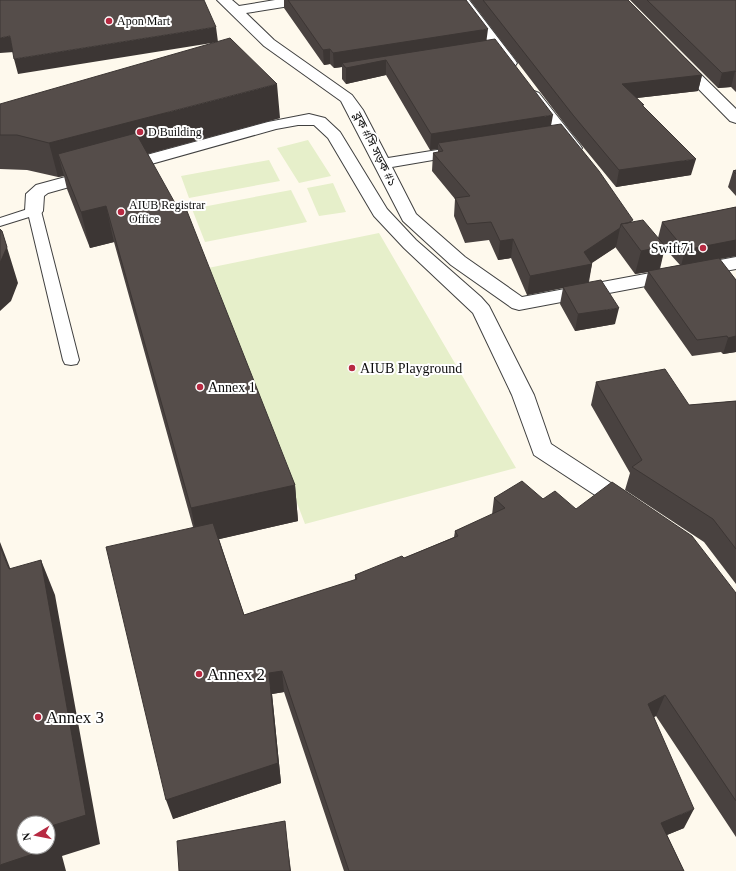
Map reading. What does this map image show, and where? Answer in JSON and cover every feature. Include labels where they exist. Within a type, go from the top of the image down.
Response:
[{"type":"street","points":[[230,5],[302,0]]},
{"type":"street","points":[[462,0],[522,79],[556,136],[583,159]]},
{"type":"street","name":"ব্লক #সি সড়ক #১","points":[[230,5],[269,44],[325,76],[347,98],[355,110],[409,217],[458,261],[519,304],[671,269],[736,263]]},
{"type":"street","points":[[482,50],[498,48]]},
{"type":"street","points":[[673,55],[736,118]]},
{"type":"street","points":[[34,211],[35,194],[42,189],[274,125],[303,119],[319,121],[334,135],[380,212],[410,244],[474,301],[482,310],[523,394],[542,449],[643,515]]},
{"type":"street","points":[[382,164],[477,149]]},
{"type":"lane","points":[[0,222],[34,211],[71,360]]},
{"type":"green space","points":[[308,140],[331,176],[299,183],[277,148]]},
{"type":"green space","points":[[269,160],[280,181],[189,198],[181,176]]},
{"type":"green space","points":[[333,183],[346,212],[319,216],[307,188]]},
{"type":"green space","points":[[291,190],[307,222],[205,242],[192,209]]},
{"type":"green space","name":"AIUB Playground","points":[[379,233],[516,468],[305,524],[208,268]]},
{"type":"building","name":"Apon Mart","points":[[0,0],[204,0],[216,27],[14,59],[10,36],[0,38]]},
{"type":"building","points":[[288,0],[466,0],[488,29],[333,53],[330,49],[323,50]]},
{"type":"building","points":[[483,0],[628,0],[702,75],[622,84],[696,159],[619,170],[573,115]]},
{"type":"building","points":[[647,0],[736,0],[736,72],[722,73]]},
{"type":"building","points":[[230,38],[277,84],[49,143],[17,135],[0,135],[0,104]]},
{"type":"building","points":[[495,39],[553,115],[431,134],[386,60],[346,68],[342,63]]},
{"type":"building","points":[[561,124],[599,171],[633,220],[628,223],[621,224],[620,228],[584,252],[592,264],[530,276],[513,239],[500,241],[491,222],[467,224],[455,198],[470,196],[433,153],[443,151],[438,143]]},
{"type":"building","name":"Annex 1","points":[[136,133],[175,203],[183,201],[295,485],[191,508],[106,206],[81,212],[58,154]]},
{"type":"building","points":[[736,207],[736,240],[685,250],[662,222]]},
{"type":"building","points":[[643,220],[665,246],[641,251],[621,224]]},
{"type":"building","points":[[0,229],[7,247],[0,263]]},
{"type":"building","points":[[719,258],[736,280],[736,336],[697,340],[648,271]]},
{"type":"building","points":[[601,280],[619,308],[578,314],[563,287]]},
{"type":"building","points":[[665,369],[689,405],[736,401],[736,549],[713,519],[632,467],[642,460],[596,382]]},
{"type":"building","points":[[522,481],[543,499],[555,491],[576,509],[612,482],[692,536],[736,593],[736,801],[665,695],[648,704],[694,809],[661,823],[684,871],[349,871],[282,671],[269,673],[278,763],[166,800],[106,547],[213,523],[244,615],[357,579],[355,575],[402,556],[404,558],[458,536],[455,531],[505,508],[494,498]]},
{"type":"building","name":"Annex 3","points":[[0,547],[9,569],[41,560],[86,815],[56,824],[56,815],[16,815],[16,855],[30,855],[0,865]]},
{"type":"building","points":[[285,821],[290,871],[179,871],[177,841]]},
{"type":"place","name":"Apon Mart","points":[[109,21]]},
{"type":"place","name":"D Building","points":[[140,132]]},
{"type":"place","name":"AIUB Registrar Office","points":[[121,212]]},
{"type":"place","name":"Swift71","points":[[703,248]]},
{"type":"place","name":"AIUB Playground","points":[[352,368]]},
{"type":"place","name":"Annex 1","points":[[200,387]]},
{"type":"place","name":"Annex 2","points":[[199,674]]},
{"type":"place","name":"Annex 3","points":[[38,717]]}]
